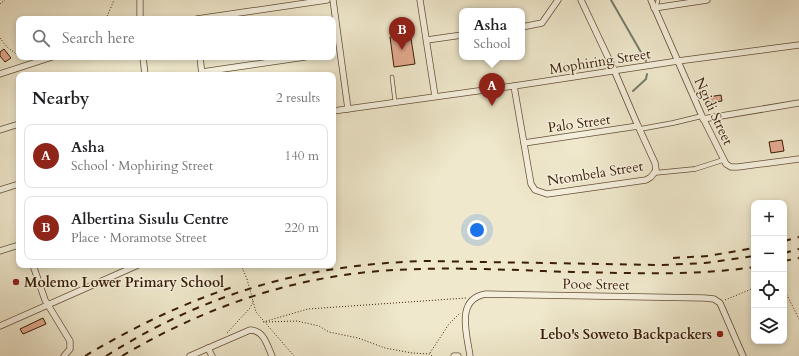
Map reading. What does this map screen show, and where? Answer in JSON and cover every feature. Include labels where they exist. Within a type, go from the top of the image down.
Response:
[{"type":"street","points":[[140,0],[140,16]]},
{"type":"street","points":[[217,16],[325,0]]},
{"type":"street","points":[[333,0],[335,16]]},
{"type":"street","points":[[420,0],[435,96]]},
{"type":"street","points":[[525,26],[542,23],[558,0]]},
{"type":"street","points":[[581,0],[654,159],[655,171],[695,169],[723,160]]},
{"type":"street","name":"Ngidi Street","points":[[651,0],[702,117],[723,160],[727,165],[734,167],[799,159]]},
{"type":"street","points":[[655,8],[707,0]]},
{"type":"street","points":[[336,22],[348,109]]},
{"type":"street","points":[[427,40],[459,35]]},
{"type":"street","name":"Mophiring Street","points":[[336,111],[799,45]]},
{"type":"street","points":[[336,53],[340,52]]},
{"type":"street","points":[[0,74],[43,60]]},
{"type":"street","points":[[143,60],[145,72]]},
{"type":"street","points":[[200,60],[202,72]]},
{"type":"street","points":[[214,72],[287,60]]},
{"type":"street","points":[[514,86],[524,143]]},
{"type":"street","points":[[639,128],[673,124],[702,117],[799,103]]},
{"type":"street","points":[[0,130],[16,125]]},
{"type":"street","name":"Palo Street","points":[[524,143],[639,128]]},
{"type":"street","name":"Ntombela Street","points":[[524,143],[531,184],[535,190],[547,194],[648,179],[655,171]]},
{"type":"street","points":[[0,190],[16,185]]},
{"type":"street","points":[[0,251],[16,246]]},
{"type":"street","points":[[35,268],[44,298],[70,341],[70,349],[64,356]]},
{"type":"street","points":[[0,326],[131,268]]},
{"type":"street","name":"Pooe Street","points":[[475,297],[486,294],[704,298],[714,299],[720,303]]},
{"type":"street","points":[[470,356],[465,316],[466,307],[475,297]]},
{"type":"street","points":[[720,303],[743,356]]},
{"type":"street","points":[[190,356],[250,330],[260,333],[264,338],[272,356]]},
{"type":"street","points":[[208,348],[212,356]]},
{"type":"lane","points":[[655,8],[658,0]]},
{"type":"lane","points":[[392,77],[395,102]]},
{"type":"path","points":[[0,4],[5,0]]},
{"type":"path","points":[[107,16],[114,0]]},
{"type":"path","points":[[0,38],[7,47],[16,54]]},
{"type":"path","points":[[242,268],[256,312],[294,356]]},
{"type":"path","points":[[720,303],[751,289]]},
{"type":"path","points":[[787,295],[799,319]]},
{"type":"path","points":[[264,322],[308,309],[475,297]]},
{"type":"path","points":[[226,340],[226,336],[250,308],[253,301]]},
{"type":"path","points":[[430,354],[449,324],[466,307]]},
{"type":"path","points":[[264,322],[297,321],[318,326],[329,332],[358,338],[385,348],[412,353],[430,354],[432,356]]},
{"type":"building","points":[[410,32],[415,64],[394,67],[390,37]]},
{"type":"building","points":[[4,49],[11,58],[5,62],[0,56],[0,52]]},
{"type":"building","points":[[721,95],[722,101],[708,103],[708,97]]},
{"type":"building","points":[[782,140],[784,151],[771,153],[769,142]]},
{"type":"building","points":[[43,318],[46,324],[23,334],[20,329]]},
{"type":"waterway","points":[[611,0],[646,61]]},
{"type":"waterway","points":[[633,91],[646,79],[647,74]]},
{"type":"railway","points":[[787,240],[799,237]]},
{"type":"railway","points":[[673,258],[708,256],[751,249]]},
{"type":"railway","points":[[787,252],[799,249]]},
{"type":"railway","points":[[106,356],[144,334],[182,315],[221,299],[260,286],[341,268],[383,263],[427,261],[662,265],[705,263],[751,256]]},
{"type":"railway","points":[[787,260],[799,258]]},
{"type":"railway","points":[[122,356],[183,324],[246,298],[312,281],[346,275],[380,271],[452,269],[686,273],[751,267]]},
{"type":"railway","points":[[85,356],[157,317],[233,287]]},
{"type":"place","name":"Albertina Sisulu Centre","points":[[402,50]]},
{"type":"place","name":"Asha","points":[[492,106]]},
{"type":"place","name":"Molemo Lower Primary School","points":[[16,282]]},
{"type":"place","name":"Lebo's Soweto Backpackers","points":[[720,334]]}]
